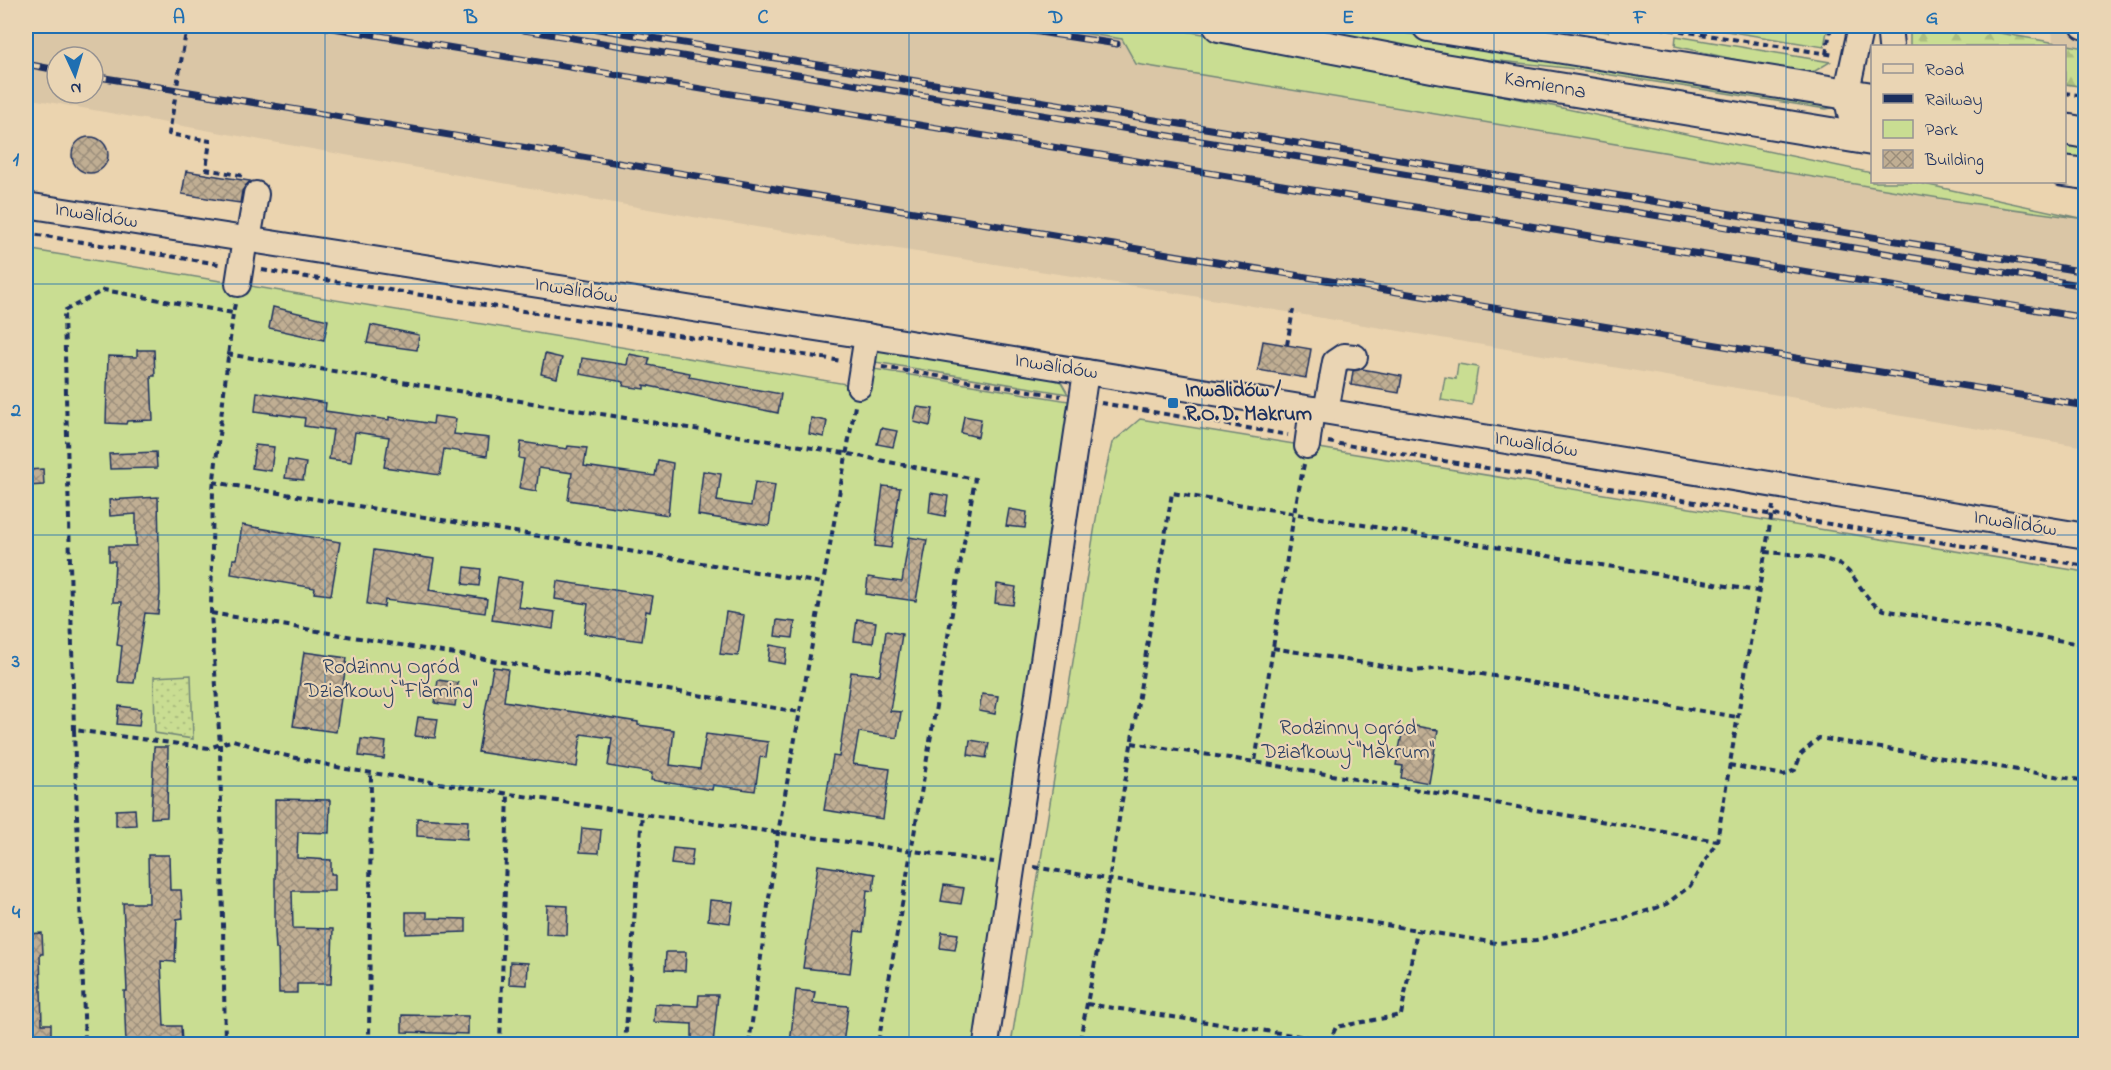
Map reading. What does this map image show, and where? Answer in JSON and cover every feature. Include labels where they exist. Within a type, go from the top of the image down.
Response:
[{"type":"main road","name":"Kamienna","points":[[1219,26],[1443,69],[1867,130]]},
{"type":"main road","name":"Kamienna","points":[[1428,26],[1859,97]]},
{"type":"main road","points":[[2066,129],[2085,133]]},
{"type":"main road","points":[[2066,171],[2085,174]]},
{"type":"street","points":[[1860,26],[1854,58],[1859,97],[1867,130]]},
{"type":"street","points":[[1889,26],[1891,45]]},
{"type":"street","points":[[239,276],[256,194]]},
{"type":"street","name":"Inwalidów","points":[[26,205],[867,336],[2085,536]]},
{"type":"street","points":[[861,375],[867,336]]},
{"type":"street","points":[[1308,442],[1332,367],[1340,358],[1355,357]]},
{"type":"street","points":[[986,1044],[1086,372]]},
{"type":"path","points":[[188,26],[169,134],[210,141],[206,169],[258,178],[256,194]]},
{"type":"path","points":[[1649,26],[1854,58]]},
{"type":"path","points":[[1826,54],[1831,26]]},
{"type":"path","points":[[2066,93],[2085,96]]},
{"type":"path","points":[[26,232],[239,276],[861,375],[1081,399],[1308,442],[1772,514],[2085,566]]},
{"type":"path","points":[[225,1044],[220,745],[211,613],[213,482],[227,354],[239,276]]},
{"type":"path","points":[[85,1044],[74,730],[64,310],[104,290],[233,313]]},
{"type":"path","points":[[1287,345],[1293,310]]},
{"type":"path","points":[[227,354],[844,453],[975,479],[913,851],[878,1044]]},
{"type":"path","points":[[748,1044],[778,832],[844,453],[861,375]]},
{"type":"path","points":[[1256,762],[1294,514],[1308,442]]},
{"type":"path","points":[[213,482],[822,583]]},
{"type":"path","points":[[74,730],[209,748],[233,740],[274,753],[371,773],[642,814],[1012,864],[1496,943],[1513,943],[1625,918],[1665,905],[1690,886],[1717,841],[1776,484]]},
{"type":"path","points":[[1080,1040],[1109,880],[1172,493],[1757,591]]},
{"type":"path","points":[[1766,552],[1819,559],[1842,565],[1873,605],[1884,610],[2085,645]]},
{"type":"path","points":[[211,613],[799,712]]},
{"type":"path","points":[[1273,648],[1413,671],[1447,668],[1737,717]]},
{"type":"path","points":[[1729,765],[1785,775],[1795,770],[1801,754],[1819,738],[2085,780]]},
{"type":"path","points":[[1131,743],[1256,762],[1717,841]]},
{"type":"path","points":[[369,1044],[371,773]]},
{"type":"path","points":[[500,1044],[508,794]]},
{"type":"path","points":[[625,1044],[642,814]]},
{"type":"path","points":[[1087,1004],[1326,1040],[1331,1038],[1336,1027],[1401,1015],[1417,930]]},
{"type":"shaded area","points":[[26,26],[1035,26],[1122,39],[1963,202],[2085,219],[2085,447],[1116,283],[699,218],[65,105],[105,105],[105,45],[45,45],[45,101],[26,98]]},
{"type":"shaded area","points":[[2052,26],[2085,26],[2085,48],[2053,42]]},
{"type":"green space","points":[[1036,26],[1155,26],[1228,38],[1871,173],[1871,183],[1920,183],[2085,219],[1963,202],[1136,64],[1122,39]]},
{"type":"green space","points":[[1274,26],[1360,26],[1839,103],[1837,107],[1826,109],[1567,68],[1451,56]]},
{"type":"green space","points":[[1566,26],[1610,26],[1608,32]]},
{"type":"green space","points":[[1696,26],[1828,26],[1824,47]]},
{"type":"green space","points":[[1910,26],[1960,26],[2085,48],[2085,87],[2066,84],[2066,45],[1910,45]]},
{"type":"green space","points":[[1676,36],[1830,62],[1815,71],[1799,74],[1675,46]]},
{"type":"green space","points":[[2066,142],[2085,145],[2085,164],[2066,161]]},
{"type":"green space","name":"Rodzinny Ogród Działkowy \"Flaming\"","points":[[26,249],[864,387],[868,368],[1069,401],[977,1044],[26,1044]]},
{"type":"green space","points":[[876,350],[1051,378],[1061,382],[1068,394],[869,361]]},
{"type":"green space","points":[[1458,364],[1478,367],[1472,405],[1441,400],[1445,377],[1456,379]]},
{"type":"green space","name":"Rodzinny Ogród Działkowy \"Makrum\"","points":[[1140,419],[2085,572],[2085,1044],[1011,1044],[1099,501],[1112,443]]},
{"type":"green space","points":[[191,675],[193,739],[155,733],[154,677]]},
{"type":"building","points":[[90,137],[102,143],[108,155],[102,167],[90,173],[78,167],[72,155],[78,143]]},
{"type":"building","points":[[186,171],[250,181],[242,191],[240,203],[219,200],[182,194]]},
{"type":"building","points":[[273,307],[328,320],[324,340],[269,328]]},
{"type":"building","points":[[371,325],[419,335],[417,350],[367,343]]},
{"type":"building","points":[[1263,341],[1311,349],[1306,378],[1258,370]]},
{"type":"building","points":[[137,350],[154,350],[155,376],[151,376],[153,420],[127,421],[126,424],[106,423],[108,356],[137,357]]},
{"type":"building","points":[[545,354],[562,358],[557,378],[541,374]]},
{"type":"building","points":[[629,354],[650,358],[648,365],[690,373],[689,377],[781,394],[778,413],[644,385],[644,389],[623,386],[624,382],[580,374],[582,358],[627,365]]},
{"type":"building","points":[[1362,369],[1402,376],[1399,393],[1351,385],[1353,371]]},
{"type":"building","points":[[257,392],[326,403],[325,411],[389,420],[389,417],[433,424],[434,416],[456,419],[454,434],[489,438],[487,456],[444,449],[440,475],[384,467],[389,437],[355,432],[351,462],[329,459],[333,430],[304,426],[305,418],[255,411]]},
{"type":"building","points":[[917,407],[933,409],[930,426],[914,422]]},
{"type":"building","points":[[964,416],[981,419],[978,437],[961,433]]},
{"type":"building","points":[[811,418],[827,421],[824,437],[809,434]]},
{"type":"building","points":[[881,428],[897,431],[893,447],[877,444]]},
{"type":"building","points":[[521,442],[567,449],[568,446],[587,448],[584,466],[655,476],[658,460],[673,463],[668,515],[568,500],[572,473],[539,468],[536,491],[519,488],[524,459],[519,458]]},
{"type":"building","points":[[255,445],[274,447],[271,471],[252,468]]},
{"type":"building","points":[[156,452],[157,468],[110,469],[109,454]]},
{"type":"building","points":[[288,460],[306,463],[303,480],[285,478]]},
{"type":"building","points":[[43,469],[44,485],[26,486],[26,470]]},
{"type":"building","points":[[703,471],[721,474],[717,501],[751,506],[755,482],[775,485],[769,526],[698,515]]},
{"type":"building","points":[[883,486],[900,488],[891,548],[875,546]]},
{"type":"building","points":[[931,493],[948,496],[945,516],[929,513]]},
{"type":"building","points":[[158,497],[160,593],[158,614],[145,613],[134,683],[118,682],[122,646],[117,645],[122,602],[113,602],[115,561],[109,561],[109,546],[136,546],[136,514],[110,516],[109,500]]},
{"type":"building","points":[[1009,509],[1027,512],[1025,528],[1006,526]]},
{"type":"building","points":[[242,525],[340,542],[331,595],[314,593],[315,588],[231,574],[233,559],[237,559]]},
{"type":"building","points":[[909,537],[927,540],[916,601],[866,594],[868,577],[902,582]]},
{"type":"building","points":[[374,550],[434,559],[429,590],[487,599],[485,613],[385,600],[384,607],[367,604]]},
{"type":"building","points":[[465,567],[481,569],[479,586],[463,584]]},
{"type":"building","points":[[498,577],[522,581],[518,607],[555,612],[553,629],[492,620]]},
{"type":"building","points":[[557,581],[653,596],[650,612],[646,611],[642,641],[584,633],[588,604],[555,599]]},
{"type":"building","points":[[997,584],[1016,587],[1013,605],[995,603]]},
{"type":"building","points":[[726,612],[744,615],[738,656],[720,654]]},
{"type":"building","points":[[857,619],[876,622],[873,643],[854,641]]},
{"type":"building","points":[[777,620],[795,622],[793,638],[775,636]]},
{"type":"building","points":[[886,631],[902,634],[890,711],[901,712],[897,738],[859,732],[853,764],[890,769],[883,819],[824,810],[833,756],[839,757],[851,672],[880,675]]},
{"type":"building","points":[[770,645],[787,648],[785,664],[768,661]]},
{"type":"building","points":[[304,652],[347,658],[336,732],[293,726]]},
{"type":"building","points":[[493,667],[508,669],[504,701],[638,722],[638,725],[674,730],[670,765],[700,769],[706,734],[768,742],[766,758],[760,757],[755,791],[713,785],[712,790],[651,780],[652,773],[608,766],[612,738],[581,734],[577,767],[478,752]]},
{"type":"building","points":[[438,680],[458,683],[455,706],[435,703]]},
{"type":"building","points":[[982,694],[998,696],[995,714],[979,711]]},
{"type":"building","points":[[119,706],[141,709],[139,726],[117,724]]},
{"type":"building","points":[[418,717],[438,719],[435,738],[415,736]]},
{"type":"building","points":[[1410,725],[1438,730],[1429,783],[1401,778],[1403,766],[1396,765],[1402,734],[1408,735]]},
{"type":"building","points":[[361,739],[386,742],[384,759],[359,756]]},
{"type":"building","points":[[970,740],[989,743],[986,758],[968,755]]},
{"type":"building","points":[[154,747],[168,747],[167,817],[151,818]]},
{"type":"building","points":[[275,799],[330,800],[329,833],[298,832],[297,858],[331,860],[331,874],[335,874],[335,891],[292,891],[293,928],[333,929],[331,984],[297,984],[297,993],[279,993],[278,949],[276,949],[275,933]]},
{"type":"building","points":[[135,809],[136,825],[116,826],[116,810]]},
{"type":"building","points":[[417,818],[468,821],[467,839],[417,836]]},
{"type":"building","points":[[582,828],[601,830],[599,853],[580,852]]},
{"type":"building","points":[[673,848],[693,850],[691,866],[671,864]]},
{"type":"building","points":[[148,855],[169,855],[170,890],[181,890],[183,918],[177,919],[175,962],[161,961],[164,1026],[181,1026],[182,1044],[126,1044],[124,991],[127,991],[123,903],[149,903]]},
{"type":"building","points":[[818,865],[875,874],[873,891],[867,890],[863,932],[855,931],[850,973],[803,968]]},
{"type":"building","points":[[944,885],[964,888],[961,904],[941,901]]},
{"type":"building","points":[[710,900],[733,902],[730,923],[708,920]]},
{"type":"building","points":[[547,905],[568,906],[567,935],[546,934]]},
{"type":"building","points":[[406,912],[427,912],[427,918],[466,919],[466,932],[406,934]]},
{"type":"building","points":[[942,932],[958,934],[955,950],[940,948]]},
{"type":"building","points":[[42,933],[43,954],[40,954],[42,1024],[51,1024],[51,1044],[26,1044],[26,934]]},
{"type":"building","points":[[666,952],[686,952],[685,971],[665,970]]},
{"type":"building","points":[[510,962],[528,963],[527,985],[509,984]]},
{"type":"building","points":[[796,990],[815,992],[813,1003],[848,1006],[843,1044],[790,1044]]},
{"type":"building","points":[[699,995],[718,995],[713,1044],[692,1044],[692,1024],[654,1022],[655,1004],[698,1006]]},
{"type":"building","points":[[402,1015],[468,1016],[468,1034],[402,1032]]},
{"type":"railway","points":[[321,26],[2086,318]]},
{"type":"railway","points":[[499,26],[2086,286]]},
{"type":"railway","points":[[580,26],[2086,272]]},
{"type":"railway","points":[[999,26],[1117,44]]},
{"type":"railway","points":[[26,64],[45,68]]},
{"type":"railway","points":[[105,78],[2086,406]]},
{"type":"place","name":"Inwalidów / R.O.D. Makrum","points":[[1173,403]]}]
